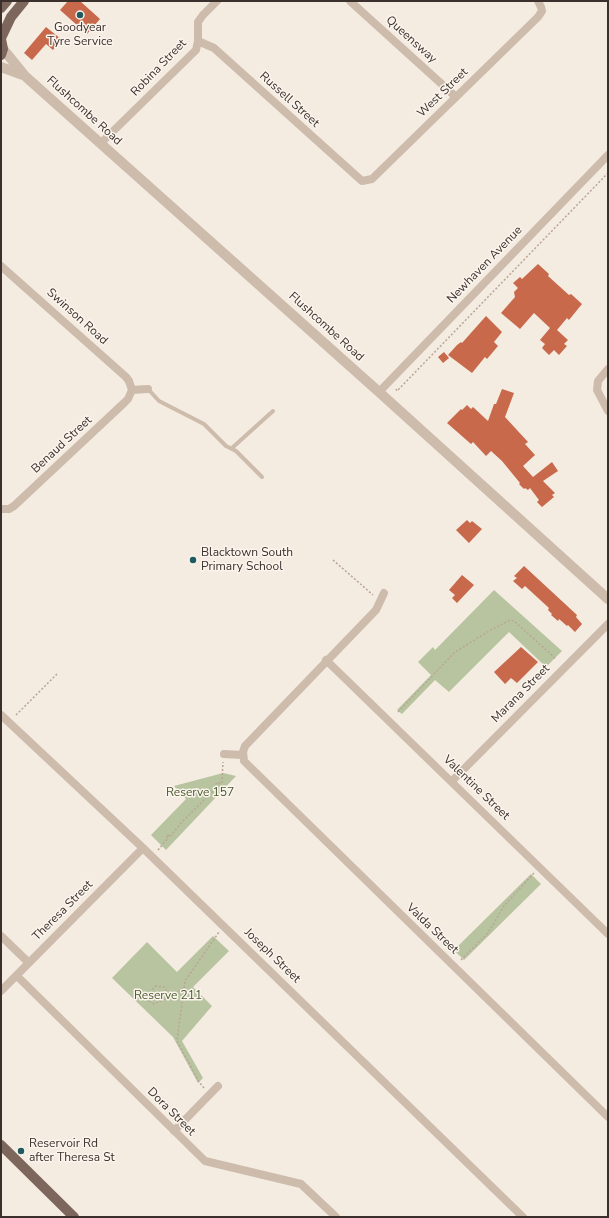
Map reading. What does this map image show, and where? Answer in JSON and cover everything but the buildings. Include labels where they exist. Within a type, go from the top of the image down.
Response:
[{"type":"main road","points":[[1,8],[7,1]]},
{"type":"main road","points":[[1,45],[11,17],[24,1]]},
{"type":"main road","points":[[1,1145],[74,1217]]},
{"type":"street","name":"Robina Street","points":[[101,143],[192,55],[196,50],[198,41],[198,25],[200,19],[217,1]]},
{"type":"street","name":"Queensway","points":[[350,1],[456,97]]},
{"type":"street","name":"West Street","points":[[362,181],[372,179],[538,17],[542,10],[538,1]]},
{"type":"street","name":"Russell Street","points":[[198,41],[214,48],[362,181]]},
{"type":"street","name":"Flushcombe Road","points":[[1,45],[25,76],[608,599]]},
{"type":"street","name":"Flushcombe Road","points":[[1,67],[25,76]]},
{"type":"street","name":"Newhaven Avenue","points":[[379,392],[608,155]]},
{"type":"street","name":"Swinson Road","points":[[1,266],[126,377],[130,381],[132,390]]},
{"type":"street","points":[[608,369],[598,381],[597,390],[608,411]]},
{"type":"street","points":[[132,390],[148,389]]},
{"type":"street","name":"Benaud Street","points":[[1,509],[14,506],[124,403],[128,399],[132,390]]},
{"type":"street","points":[[224,754],[242,755],[245,746],[326,660],[376,610],[382,596]]},
{"type":"street","name":"Marana Street","points":[[452,781],[608,624]]},
{"type":"street","name":"Valentine Street","points":[[326,660],[608,934]]},
{"type":"street","name":"Joseph Street","points":[[1,715],[143,848],[523,1217]]},
{"type":"street","name":"Valda Street","points":[[242,755],[246,765],[608,1117]]},
{"type":"street","name":"Theresa Street","points":[[1,991],[143,848]]},
{"type":"street","points":[[1,936],[29,963]]},
{"type":"street","name":"Dora Street","points":[[17,976],[207,1162],[301,1184],[336,1217]]},
{"type":"street","points":[[174,1131],[218,1086]]},
{"type":"lane","points":[[148,389],[159,401],[204,424],[226,446],[236,451],[262,477]]},
{"type":"lane","points":[[232,448],[273,411]]},
{"type":"path","points":[[396,390],[608,173]]},
{"type":"path","points":[[333,560],[367,590],[382,596]]},
{"type":"path","points":[[398,712],[455,652],[510,620],[514,621],[556,658]]},
{"type":"path","points":[[16,715],[58,673]]},
{"type":"path","points":[[156,852],[168,838],[166,836],[168,835],[170,837],[180,824],[218,786],[216,784],[218,782],[220,784],[222,782],[224,754]]},
{"type":"path","points":[[454,967],[488,933],[504,906],[539,867]]},
{"type":"path","points":[[210,1094],[199,1082],[177,1041],[185,981],[223,926]]},
{"type":"path","points":[[168,997],[169,993],[167,989],[157,985],[152,988],[147,997],[149,1001],[156,1004],[184,988]]},
{"type":"green space","points":[[494,590],[562,651],[546,667],[509,632],[449,692],[435,680],[402,714],[397,710],[431,675],[418,662],[433,647],[435,650]]},
{"type":"green space","name":"Reserve 157","points":[[223,773],[236,776],[166,850],[151,835],[186,799],[174,786]]},
{"type":"green space","points":[[531,874],[541,884],[464,960],[454,950]]},
{"type":"green space","name":"Reserve 211","points":[[213,936],[229,951],[193,987],[212,1006],[182,1041],[203,1078],[198,1083],[173,1037],[112,978],[147,942],[177,972]]},
{"type":"place","name":"Goodyear Tyre Service","points":[[80,15]]},
{"type":"place","name":"Blacktown South Primary School","points":[[193,560]]},
{"type":"place","name":"Reservoir Rd after Theresa St","points":[[21,1151]]}]
